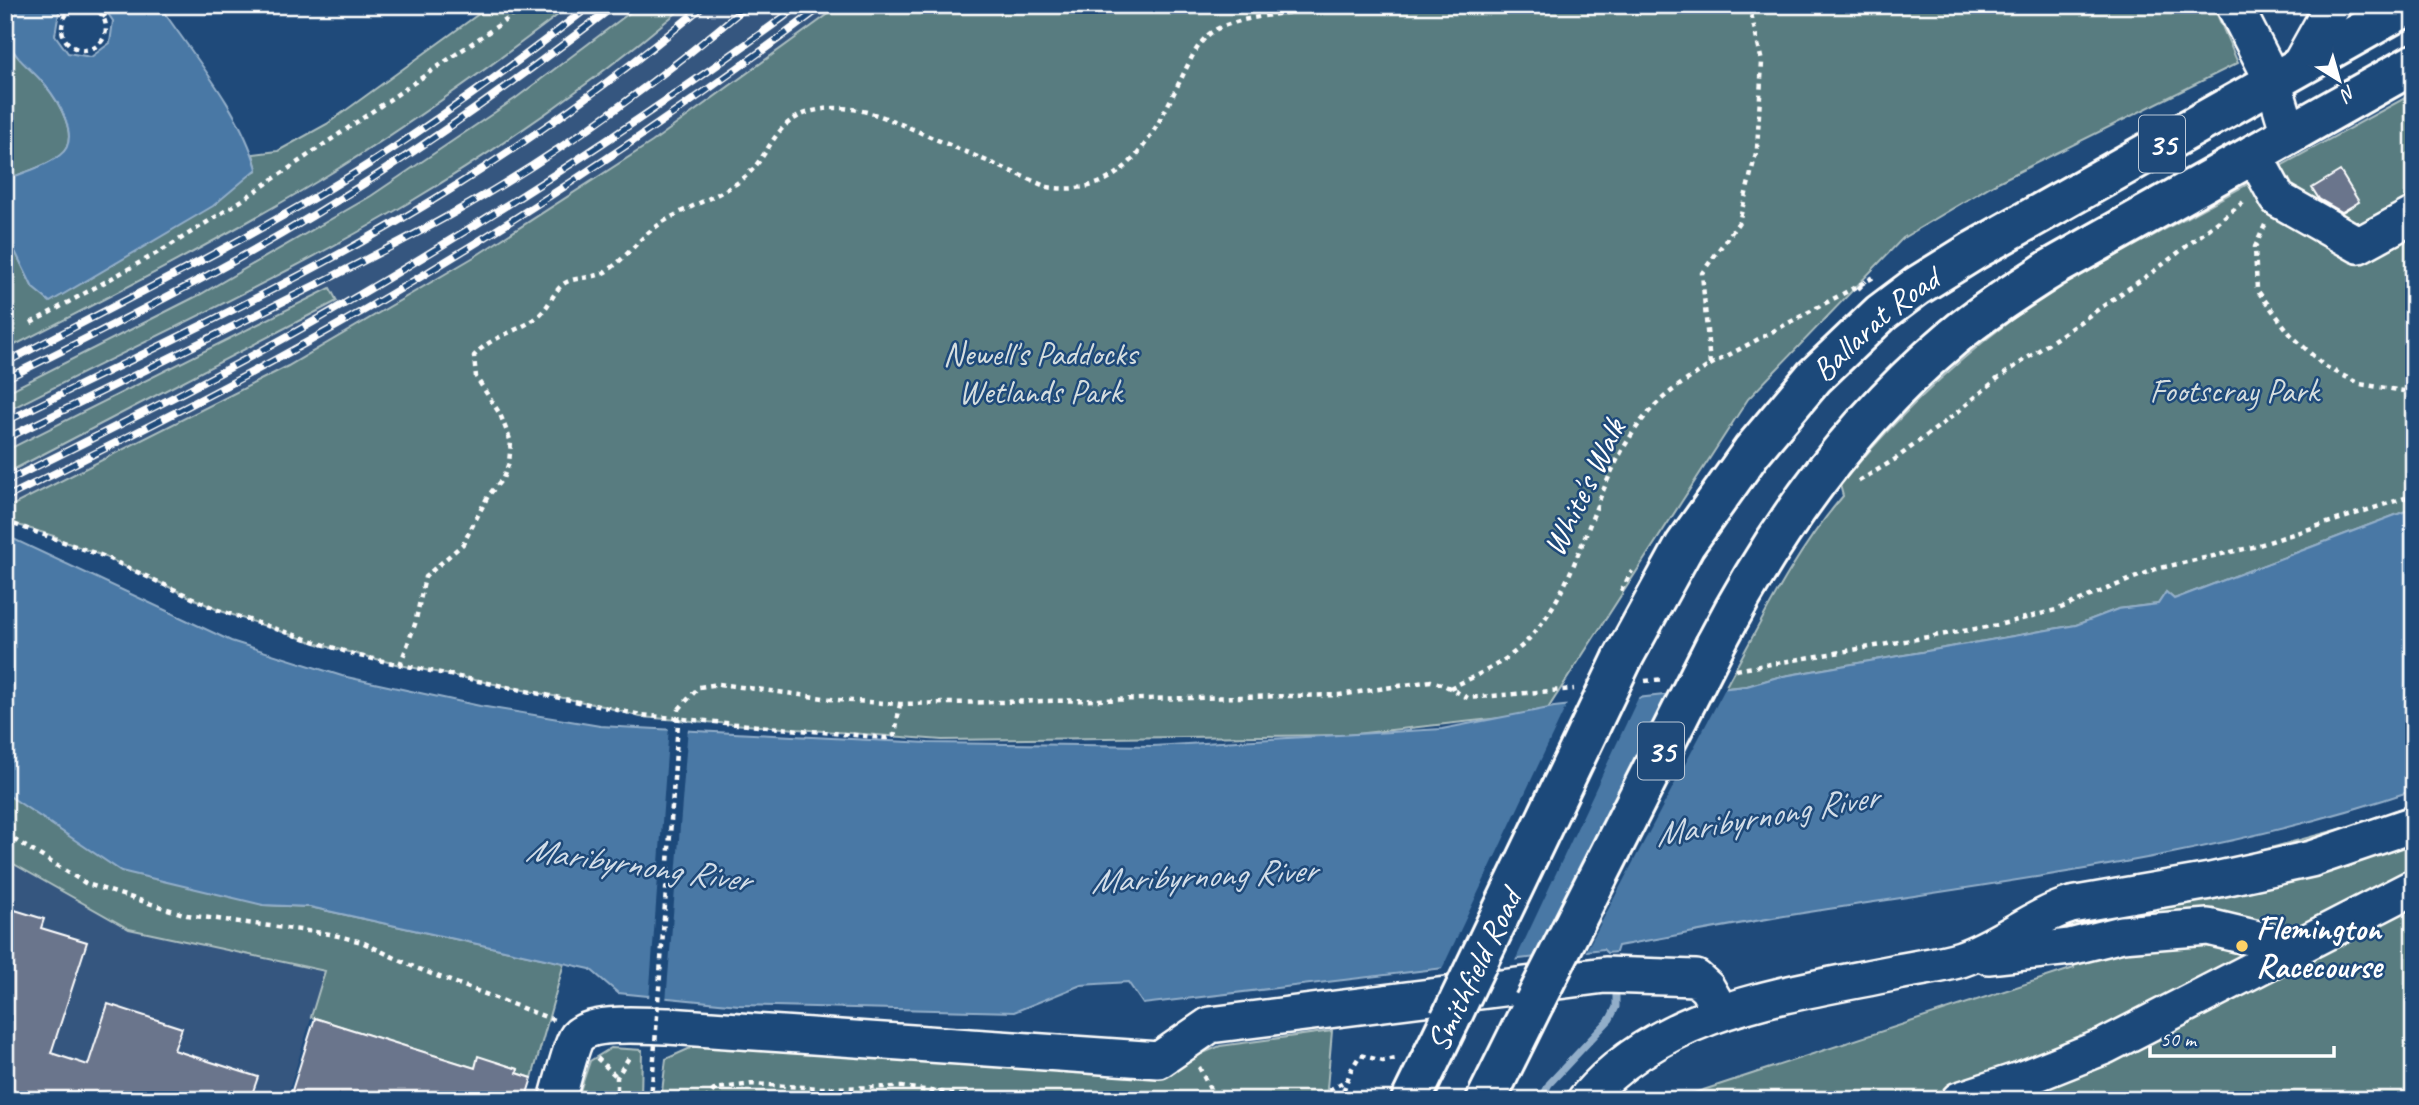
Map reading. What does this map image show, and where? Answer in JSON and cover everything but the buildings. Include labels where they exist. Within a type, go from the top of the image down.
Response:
[{"type":"highway","name":"Ballarat Road","points":[[1536,840],[1623,658],[1685,545],[1752,451],[1814,377],[1846,344],[1917,286],[1975,250],[2409,5]]},
{"type":"highway","name":"Ballarat Road","points":[[1606,857],[1742,592],[1800,502],[1872,416],[1911,375],[1952,338],[1998,303],[2052,268],[2266,178],[2288,134],[2414,64]]},
{"type":"highway","name":"Smithfield Road","points":[[1411,1100],[1536,840]]},
{"type":"highway","name":"Smithfield Road","points":[[1486,1100],[1606,857]]},
{"type":"street","points":[[2234,5],[2286,73],[2288,134]]},
{"type":"street","points":[[2286,73],[2333,5]]},
{"type":"street","points":[[2266,178],[2359,246],[2414,215]]},
{"type":"street","points":[[1953,961],[1982,950],[2062,908],[2311,859],[2414,824]]},
{"type":"street","points":[[1959,1100],[2020,1080],[2105,1046],[2414,887]]},
{"type":"street","points":[[1585,1100],[1618,1065],[1637,1051],[1721,1012],[1785,994],[1953,961],[2070,947],[2122,934],[2208,928],[2295,948]]},
{"type":"street","points":[[557,1100],[576,1038],[587,1030],[602,1027],[668,1026],[1159,1060],[1210,1025],[1605,975],[1696,978],[1707,988],[1721,1012]]},
{"type":"path","points":[[102,17],[118,5]]},
{"type":"path","points":[[30,323],[166,248],[234,206],[528,5]]},
{"type":"path","points":[[400,666],[415,624],[425,577],[463,544],[488,496],[503,478],[509,463],[510,442],[500,414],[477,377],[474,356],[481,346],[538,316],[549,306],[563,284],[571,279],[592,278],[607,271],[653,229],[696,203],[734,185],[755,167],[778,132],[790,120],[817,111],[841,108],[879,115],[1047,187],[1071,189],[1108,180],[1131,164],[1206,36],[1223,26],[1298,11],[1306,5]]},
{"type":"path","points":[[1710,365],[1702,273],[1739,222],[1758,149],[1762,62],[1748,5]]},
{"type":"path","points":[[78,6],[95,9],[102,17],[106,23],[103,40],[89,51],[72,48],[62,34],[64,17],[78,6]]},
{"type":"path","points":[[2266,178],[2255,247],[2257,290],[2291,335],[2323,366],[2360,384],[2404,391],[2414,402]]},
{"type":"path","points":[[1856,483],[1894,460],[1997,379],[2157,269],[2266,178]]},
{"type":"path","name":"White's Walk","points":[[1450,688],[1494,667],[1525,642],[1549,614],[1610,476],[1631,436],[1648,413],[1676,387],[1710,365],[1885,271],[1904,265],[1917,286]]},
{"type":"path","points":[[2409,497],[2414,490]]},
{"type":"path","points":[[5,521],[103,556],[218,610],[310,641],[400,666],[641,715],[858,736],[886,738],[895,735],[900,704],[838,700],[719,684],[699,687],[679,709],[651,1100]]},
{"type":"path","points":[[5,834],[87,884],[187,915],[330,934],[362,942],[416,968],[551,1018],[617,1077],[617,1100]]},
{"type":"path","points":[[1340,1100],[1346,1080],[1360,1055],[1383,1061],[1401,1057]]},
{"type":"path","points":[[1301,1100],[1319,1098],[1346,1080]]},
{"type":"path","points":[[705,1100],[715,1089],[752,1084],[821,1088],[902,1087],[1024,1100]]},
{"type":"shaded area","points":[[519,5],[876,5],[338,355],[5,509],[5,321],[164,246]]},
{"type":"shaded area","points":[[5,859],[129,929],[325,972],[286,1100],[5,1100]]},
{"type":"green space","points":[[491,5],[571,5],[447,96],[318,181],[202,247],[5,350],[5,240],[16,253],[33,288],[257,170],[253,154],[278,151],[327,124]]},
{"type":"green space","points":[[640,5],[686,5],[552,109],[410,202],[260,285],[5,412],[5,393],[201,294],[371,196],[516,98]]},
{"type":"green space","name":"Newell's Paddocks Wetlands Park","points":[[841,5],[2213,5],[2238,63],[1994,184],[1903,238],[1748,399],[1545,713],[1346,735],[942,740],[640,717],[603,706],[400,665],[321,645],[218,610],[103,556],[57,537],[5,521],[5,509],[288,366],[474,257],[652,142]]},
{"type":"green space","points":[[5,28],[12,50],[45,84],[56,100],[66,120],[69,140],[60,156],[5,180]]},
{"type":"green space","name":"Footscray Park","points":[[2414,93],[2414,508],[2174,599],[2166,592],[2158,604],[2118,609],[2076,625],[1725,688],[1794,564],[1843,496],[1840,485],[1913,405],[1966,356],[2052,291]]},
{"type":"green space","points":[[330,288],[337,301],[5,474],[5,451]]},
{"type":"green space","points":[[5,793],[53,823],[263,905],[310,907],[564,963],[532,1078],[517,1073],[518,1069],[479,1057],[475,1068],[311,1017],[325,971],[129,929],[5,859]]},
{"type":"green space","name":"Flemington Racecourse","points":[[2414,805],[2414,1100],[1673,1100],[2074,968],[2058,888],[2211,864],[2373,820]]},
{"type":"green space","points":[[1332,1031],[1326,1100],[661,1100],[666,1059],[695,1046],[1160,1071],[1220,1046]]},
{"type":"green space","points":[[611,1048],[642,1050],[641,1100],[577,1100],[590,1061]]},
{"type":"water","points":[[5,5],[68,5],[59,12],[55,35],[68,53],[91,57],[110,43],[113,21],[102,5],[159,5],[228,105],[250,147],[257,169],[213,206],[50,302],[33,288],[16,253],[5,239],[5,180],[60,155],[69,139],[68,130],[66,119],[50,91],[12,49],[6,34]]},
{"type":"water","name":"Maribyrnong River","points":[[2414,508],[2414,790],[2342,813],[2195,848],[2046,876],[1746,923],[1618,946],[1616,952],[1607,953],[1603,949],[1143,1004],[1128,982],[1081,985],[1014,1012],[739,1005],[618,993],[590,969],[310,907],[263,905],[121,871],[5,793],[5,535],[231,641],[342,676],[480,706],[600,726],[928,743],[1153,746],[1442,729],[1554,707],[1747,686],[1778,677],[2076,625],[2118,609],[2158,604],[2166,592],[2174,599]]},
{"type":"pier","points":[[1727,685],[1584,955],[1538,960],[1675,690]]},
{"type":"pier","points":[[1640,694],[1514,963],[1441,971],[1568,702]]},
{"type":"pier","points":[[669,726],[688,727],[666,1002],[649,1000]]},
{"type":"waterway","points":[[1541,1100],[1549,1084],[1610,1019],[1616,1007],[1616,992]]},
{"type":"railway","points":[[5,363],[205,259],[322,193],[460,103],[591,5]]},
{"type":"railway","points":[[5,379],[190,285],[345,196],[483,104],[615,5]]},
{"type":"railway","points":[[5,422],[287,282],[451,189],[549,124],[644,54],[704,5]]},
{"type":"railway","points":[[5,439],[338,274],[502,185],[610,113],[748,5]]},
{"type":"railway","points":[[5,482],[242,361],[382,282],[624,129],[800,5]]},
{"type":"railway","points":[[5,498],[232,383],[425,274],[599,164],[824,5]]},
{"type":"place","name":"Flemington Racecourse","points":[[2242,946]]}]
